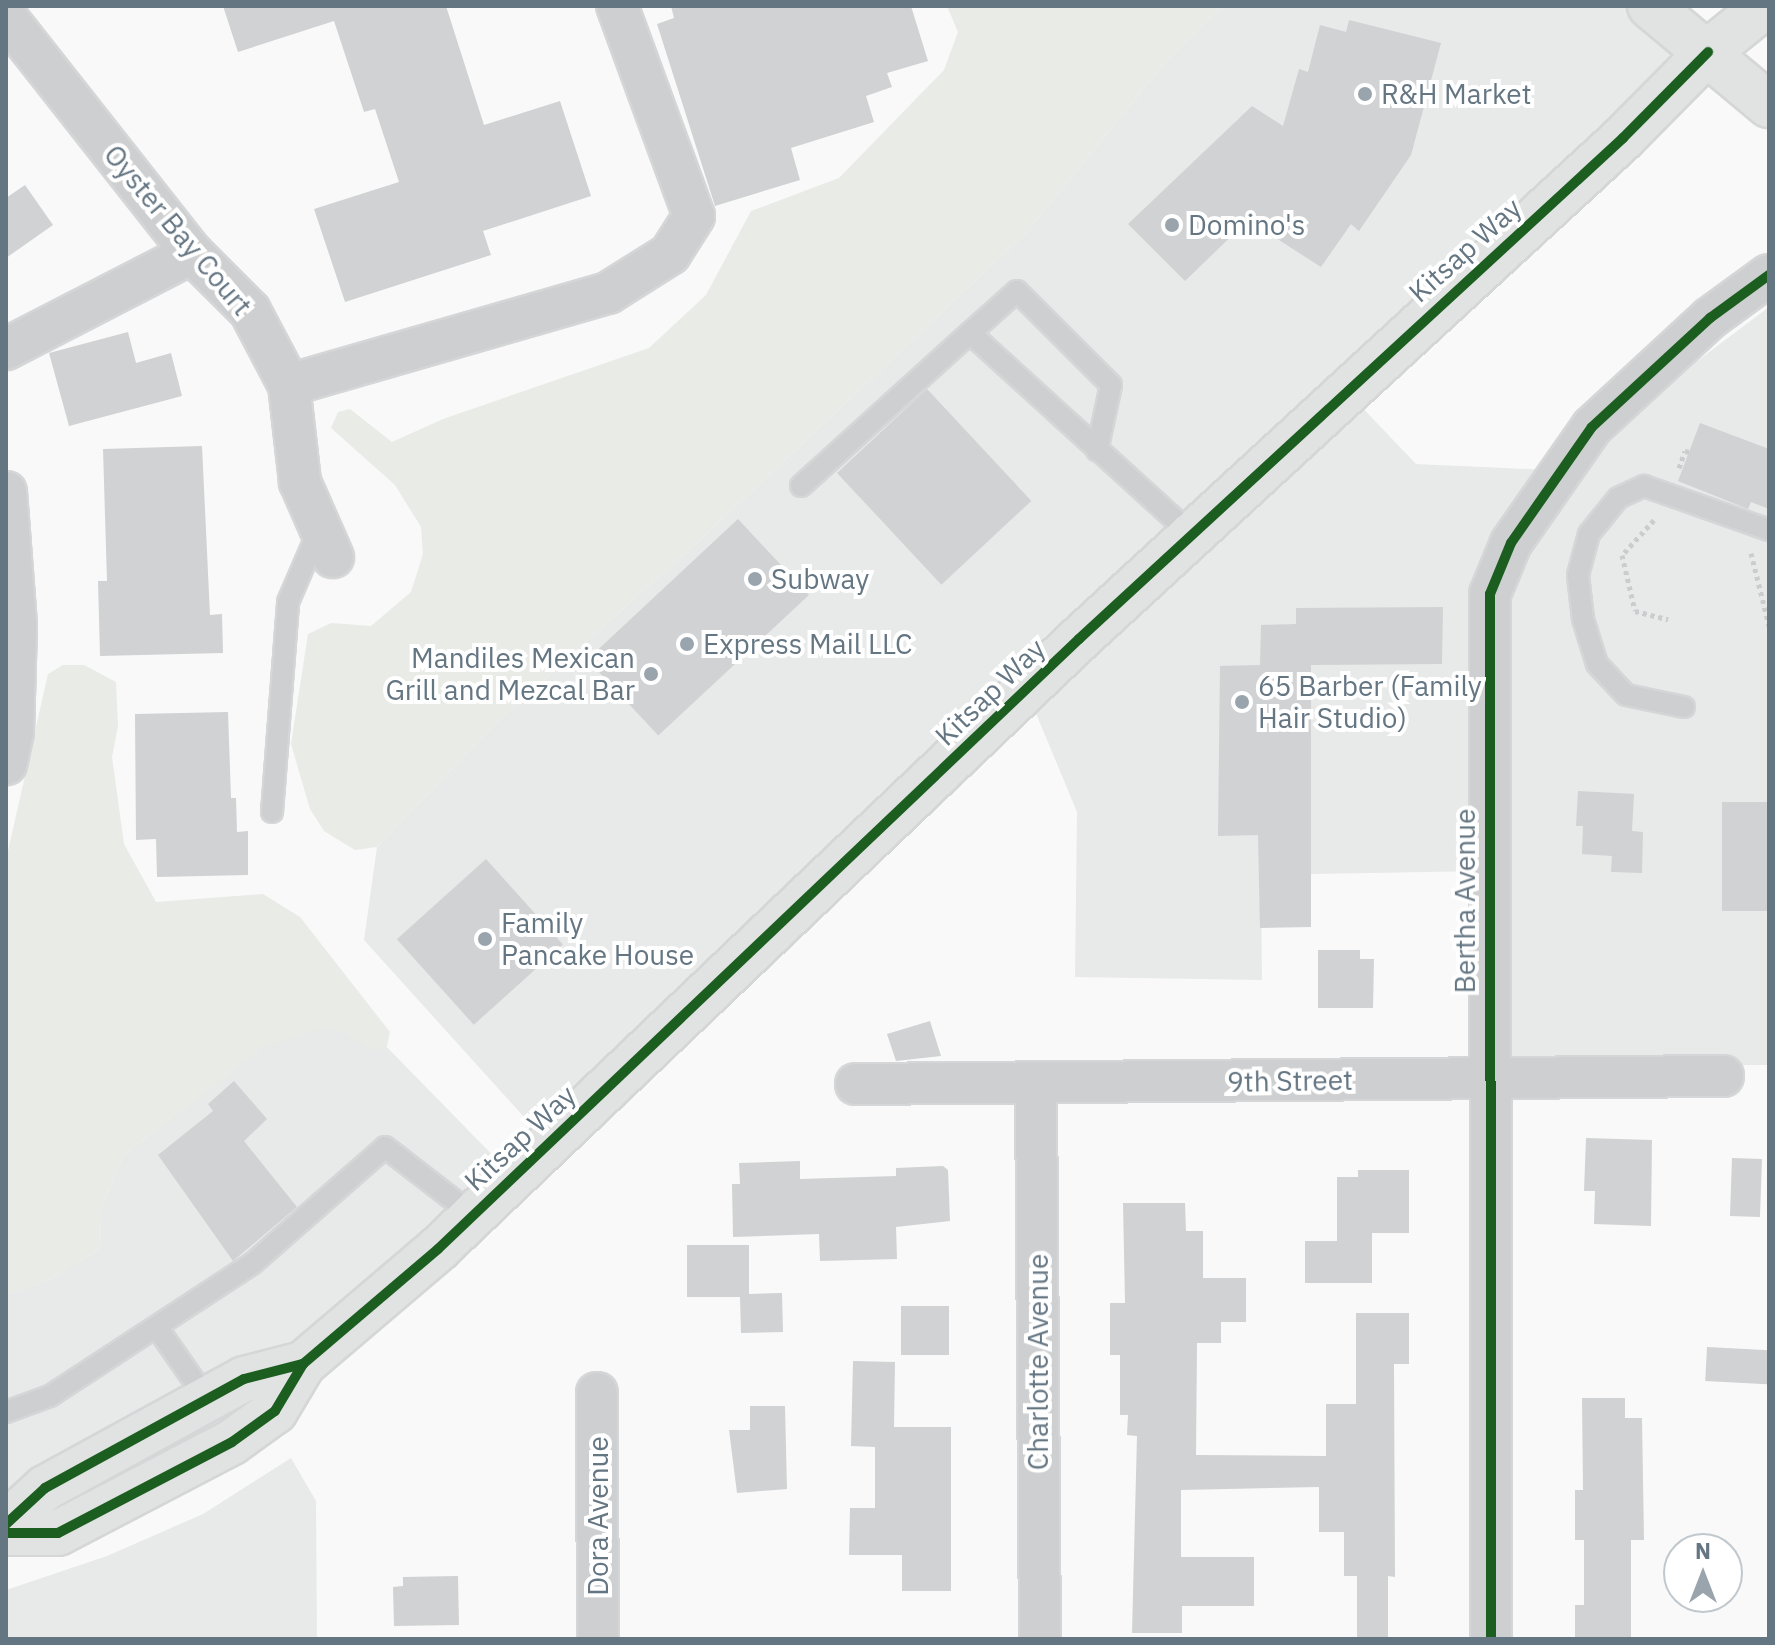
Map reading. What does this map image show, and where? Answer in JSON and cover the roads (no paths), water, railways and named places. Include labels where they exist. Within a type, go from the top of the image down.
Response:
[{"type":"main road","points":[[1650,6],[1769,105]]},
{"type":"main road","name":"Kitsap Way","points":[[6,1533],[58,1533],[232,1442],[275,1411],[303,1364],[473,1215],[1192,535],[1623,138],[1708,52],[1765,6]]},
{"type":"main road","name":"Kitsap Way","points":[[6,1524],[45,1488],[244,1379],[303,1364]]},
{"type":"street","points":[[289,385],[608,293],[670,254],[694,216],[617,6]]},
{"type":"street","name":"Oyster Bay Court","points":[[6,17],[192,253],[250,311],[289,385],[300,482],[327,542]]},
{"type":"street","points":[[6,349],[192,253]]},
{"type":"street","name":"Bertha Avenue","points":[[1491,1639],[1490,594],[1511,543],[1592,427],[1710,318],[1769,275]]},
{"type":"street","points":[[6,492],[16,626],[13,732],[6,764]]},
{"type":"street","name":"9th Street","points":[[856,1084],[1036,1086],[1723,1076]]},
{"type":"street","name":"Charlotte Avenue","points":[[1036,1086],[1040,1639]]},
{"type":"street","name":"Dora Avenue","points":[[597,1393],[598,1639]]},
{"type":"lane","points":[[801,486],[1017,291],[1111,385],[1097,451]]},
{"type":"lane","points":[[970,333],[1192,535]]},
{"type":"lane","points":[[1684,707],[1626,695],[1597,664],[1583,619],[1578,575],[1589,534],[1618,498],[1644,486],[1670,491],[1764,536]]},
{"type":"lane","points":[[272,812],[288,602],[327,542]]},
{"type":"lane","points":[[6,1412],[50,1396],[158,1329],[252,1264],[385,1147],[473,1215]]},
{"type":"lane","points":[[158,1329],[208,1401]]},
{"type":"place","name":"R&H Market","points":[[1365,94]]},
{"type":"place","name":"Domino's","points":[[1172,225]]},
{"type":"place","name":"Subway","points":[[755,579]]},
{"type":"place","name":"Express Mail LLC","points":[[687,644]]},
{"type":"place","name":"Mandiles Mexican Grill and Mezcal Bar","points":[[651,674]]},
{"type":"place","name":"65 Barber (Family Hair Studio)","points":[[1242,702]]},
{"type":"place","name":"Family Pancake House","points":[[485,939]]}]
